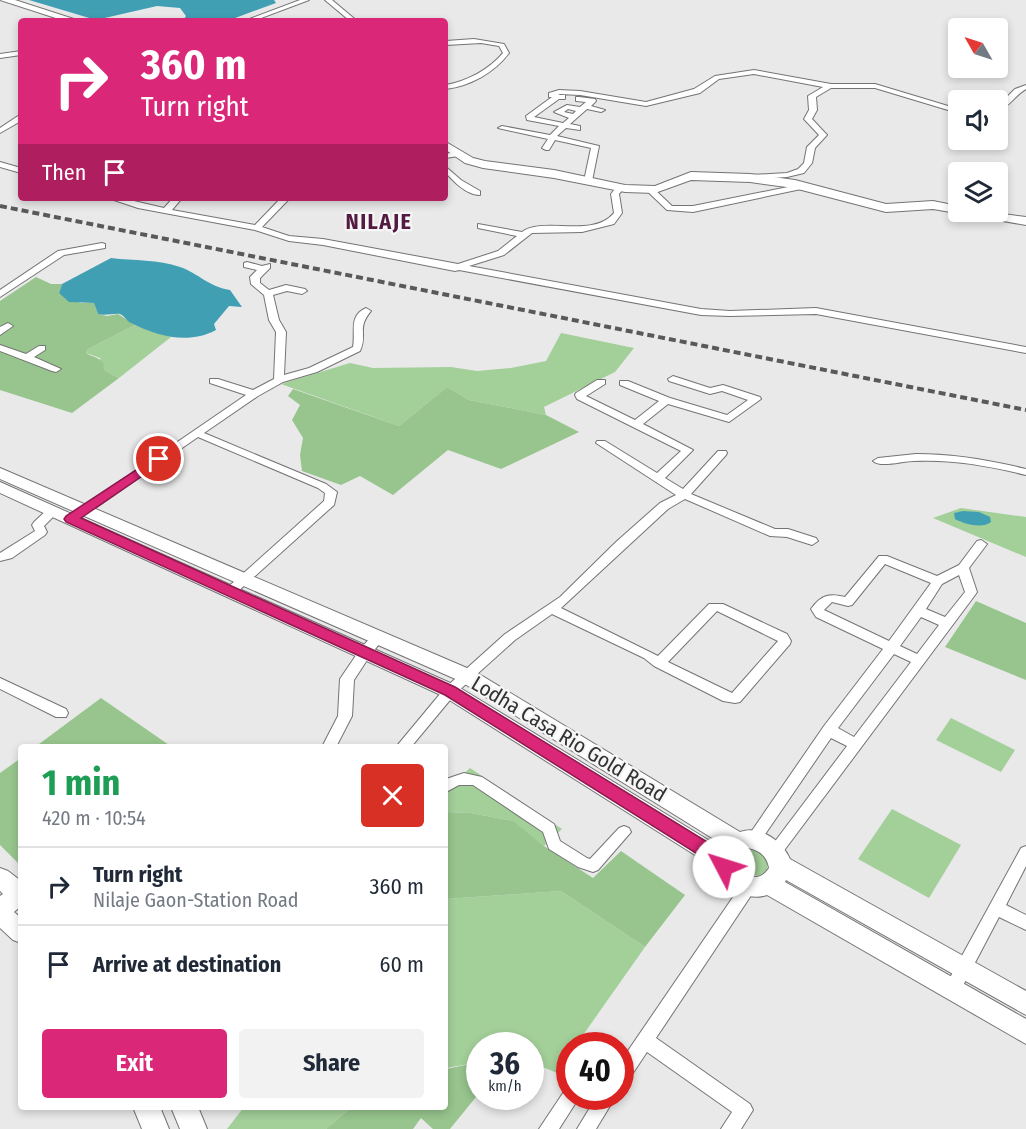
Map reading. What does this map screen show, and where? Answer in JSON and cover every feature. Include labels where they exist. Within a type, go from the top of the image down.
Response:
[{"type":"street","points":[[5,0],[65,18]]},
{"type":"street","points":[[255,18],[306,0]]},
{"type":"street","points":[[328,0],[350,18]]},
{"type":"street","points":[[448,43],[476,40],[493,42],[502,45],[506,53],[502,59],[474,77],[458,85],[448,87]]},
{"type":"street","points":[[0,56],[18,53]]},
{"type":"street","points":[[552,95],[559,92],[580,93],[646,104],[697,91],[717,77],[744,72],[831,86],[875,86],[948,108]]},
{"type":"street","points":[[750,178],[795,174],[805,168],[811,147],[823,135],[808,119],[808,115],[813,110],[812,96],[831,86]]},
{"type":"street","points":[[1008,101],[1014,92],[1026,87]]},
{"type":"street","points":[[577,128],[534,122],[530,116],[556,97],[601,110]]},
{"type":"street","points":[[574,117],[558,112],[567,107],[618,104]]},
{"type":"street","points":[[546,148],[565,125],[586,106]]},
{"type":"street","points":[[9,115],[18,117]]},
{"type":"street","points":[[2,129],[18,120]]},
{"type":"street","points":[[502,128],[595,146],[588,181]]},
{"type":"street","points":[[554,138],[570,143]]},
{"type":"street","points":[[449,152],[492,166],[621,188],[664,189],[682,177],[692,176],[750,178],[803,186],[886,208],[926,205],[948,208]]},
{"type":"street","points":[[0,164],[18,170]]},
{"type":"street","points":[[448,171],[458,182],[477,193]]},
{"type":"street","points":[[650,190],[669,208],[693,209],[803,186]]},
{"type":"street","points":[[454,268],[501,253],[530,230],[582,230],[611,222],[618,213],[615,194],[621,188]]},
{"type":"street","points":[[126,201],[257,228],[275,236],[297,241],[323,242],[701,312],[741,315],[816,311],[1025,350]]},
{"type":"street","points":[[166,210],[175,201]]},
{"type":"street","points":[[257,228],[283,201]]},
{"type":"street","points":[[1008,218],[1026,221]]},
{"type":"street","points":[[481,226],[522,235]]},
{"type":"street","points":[[0,294],[61,253],[102,246]]},
{"type":"street","points":[[248,265],[265,267],[255,277],[256,284],[268,294],[274,320],[281,333],[279,380]]},
{"type":"street","points":[[268,294],[286,288],[302,291]]},
{"type":"street","points":[[78,514],[254,394],[279,380],[313,370],[357,349],[359,345],[356,329],[359,317],[366,311]]},
{"type":"street","points":[[0,348],[56,369]]},
{"type":"street","points":[[28,357],[42,348]]},
{"type":"street","points":[[624,383],[666,400],[729,419],[756,399],[723,388],[710,391],[673,380]]},
{"type":"street","points":[[214,381],[254,394]]},
{"type":"street","points":[[601,382],[580,395],[581,397],[688,450],[658,479]]},
{"type":"street","points":[[637,423],[666,400]]},
{"type":"street","points":[[196,433],[322,486],[331,492],[330,502],[237,585]]},
{"type":"street","points":[[601,443],[684,495],[774,533],[788,533],[812,541]]},
{"type":"street","points":[[406,744],[450,691],[510,637],[564,600],[664,506],[684,495],[722,453]]},
{"type":"street","points":[[878,461],[908,456],[945,457],[984,461],[1026,472]]},
{"type":"street","name":"Lodha Casa Rio Gold Road","points":[[1,486],[78,514],[372,644],[467,676],[745,840],[764,842],[768,872],[952,990],[1026,1032]]},
{"type":"street","name":"Lodha Casa Rio Gold Road","points":[[1,486],[52,511],[78,514]]},
{"type":"street","points":[[0,557],[8,555],[41,532],[39,525],[52,511]]},
{"type":"street","points":[[723,861],[725,851],[745,840],[919,611],[938,581],[963,568],[981,544]]},
{"type":"street","points":[[918,660],[820,614],[817,609],[829,598],[834,597],[848,602],[883,559],[938,581]]},
{"type":"street","points":[[634,1056],[768,872],[855,744],[971,592],[963,568]]},
{"type":"street","points":[[550,608],[649,656],[659,663],[728,697],[735,698],[785,641],[782,637],[719,607],[713,607],[659,663]]},
{"type":"street","points":[[919,611],[946,623]]},
{"type":"street","points":[[330,744],[345,717],[347,679],[372,644]]},
{"type":"street","name":"Lodha Casa Rio Gold Road","points":[[372,644],[723,861],[728,875],[735,881],[768,872],[963,969],[1026,1004]]},
{"type":"street","points":[[0,683],[61,713]]},
{"type":"street","points":[[829,730],[855,744]]},
{"type":"street","points":[[448,784],[453,779],[465,778],[477,781],[549,828],[555,845],[583,863],[593,866],[624,832]]},
{"type":"street","points":[[952,990],[1026,852]]},
{"type":"street","points":[[0,878],[18,892]]},
{"type":"street","points":[[18,896],[0,911],[18,930]]},
{"type":"street","points":[[996,907],[1026,923]]},
{"type":"street","points":[[645,1040],[744,1110],[730,1129]]},
{"type":"street","points":[[147,1110],[156,1129]]},
{"type":"street","points":[[185,1110],[194,1129]]},
{"type":"street","points":[[548,1129],[561,1110]]},
{"type":"street","points":[[586,1129],[598,1110]]},
{"type":"green space","points":[[36,277],[51,284],[62,284],[59,293],[80,303],[94,303],[98,314],[107,316],[118,314],[135,325],[88,349],[86,353],[101,360],[104,370],[119,378],[72,413],[0,390],[0,301]]},
{"type":"green space","points":[[135,325],[171,337],[119,378],[104,370],[100,358],[86,353],[88,349]]},
{"type":"green space","points":[[561,333],[634,348],[615,372],[544,407],[546,415],[469,400],[447,387],[399,426],[281,384],[350,363],[373,368],[451,367],[477,371],[511,368],[546,361]]},
{"type":"green space","points":[[447,387],[469,400],[546,415],[579,432],[501,469],[448,450],[393,495],[360,476],[341,485],[302,471],[300,455],[303,438],[292,420],[300,405],[288,396],[293,389],[399,426]]},
{"type":"green space","points":[[961,508],[1026,517],[1026,557],[933,518]]},
{"type":"green space","points":[[976,601],[1026,623],[1026,680],[945,647]]},
{"type":"green space","points":[[101,698],[168,744],[39,744]]},
{"type":"green space","points":[[951,718],[1015,750],[1001,772],[936,740]]},
{"type":"green space","points":[[18,760],[18,863],[0,845],[0,773]]},
{"type":"green space","points":[[470,768],[562,829],[544,846],[512,821],[471,813],[448,812],[448,789]]},
{"type":"green space","points":[[892,809],[961,845],[929,898],[858,859]]},
{"type":"green space","points":[[448,812],[471,813],[513,821],[544,846],[593,878],[621,851],[685,895],[645,947],[561,891],[448,899]]},
{"type":"green space","points":[[751,849],[762,853],[768,861],[767,870],[759,876],[744,874],[735,862],[741,851]]},
{"type":"green space","points":[[561,891],[645,947],[585,1032],[556,1032],[556,1073],[544,1068],[544,1032],[466,1032],[466,1064],[448,1068],[448,899]]},
{"type":"green space","points":[[466,1065],[466,1109],[450,1129],[433,1129],[421,1118],[413,1129],[326,1129],[348,1110],[448,1110],[448,1069]]},
{"type":"green space","points":[[242,1110],[348,1110],[326,1129],[227,1129]]},
{"type":"water","points":[[29,0],[274,0],[276,3],[235,18],[185,18],[186,16],[180,8],[157,6],[105,18],[89,18]]},
{"type":"water","points":[[111,258],[172,264],[215,286],[230,290],[242,307],[229,306],[214,324],[216,330],[205,335],[184,338],[162,335],[141,328],[120,314],[98,314],[94,303],[69,302],[59,293],[62,284]]},
{"type":"water","points":[[979,512],[990,517],[991,522],[978,525],[955,519],[954,513]]},
{"type":"railway","points":[[0,206],[1026,410]]},
{"type":"district","name":"NILAJE","points":[[379,221]]},
{"type":"route","points":[[159,459],[71,519],[450,691],[723,861],[724,867]]}]
